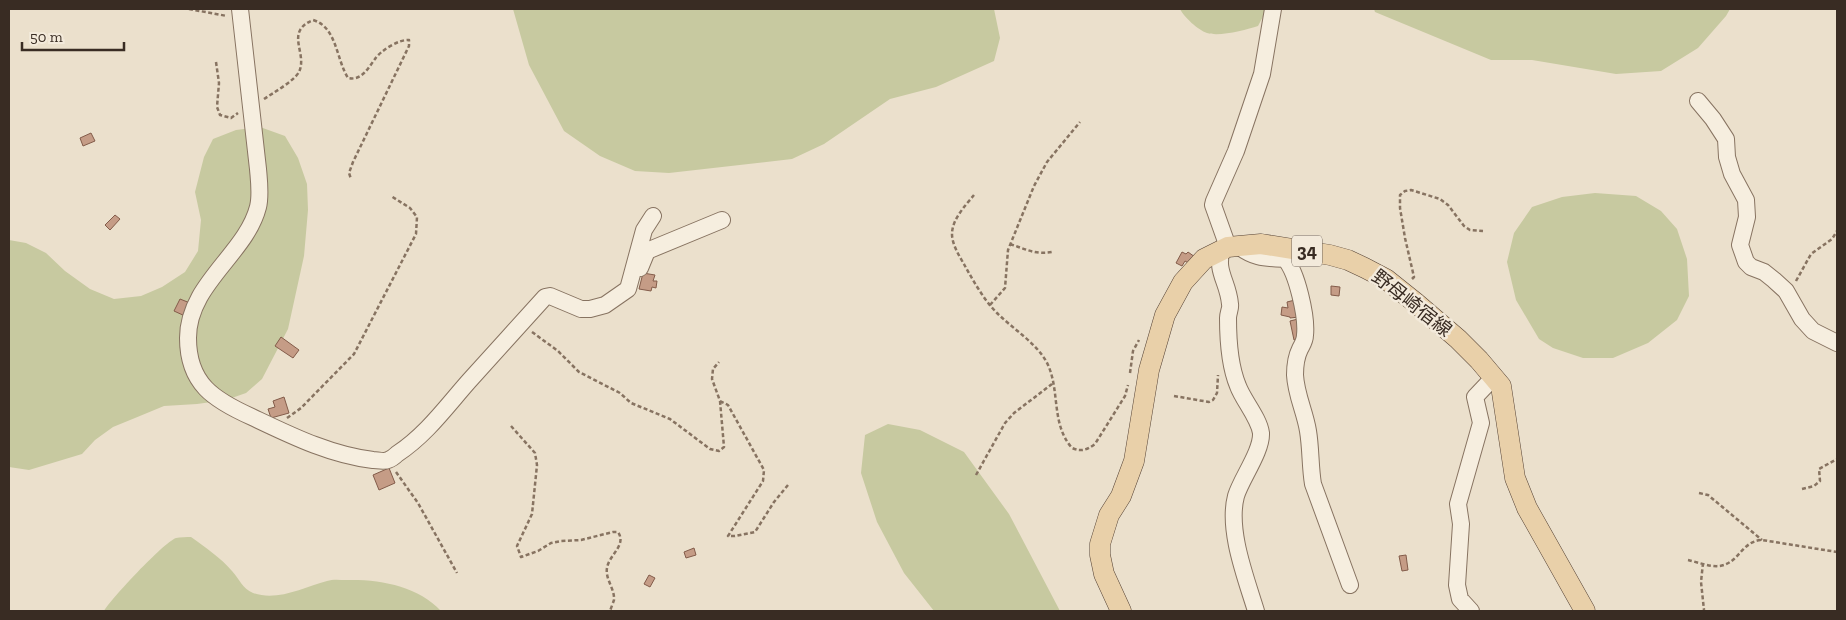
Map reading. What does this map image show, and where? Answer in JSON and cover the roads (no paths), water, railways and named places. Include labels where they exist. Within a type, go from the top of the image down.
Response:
[{"type":"main road","name":"野母崎宿線","points":[[1121,611],[1104,574],[1100,554],[1102,534],[1109,515],[1128,480],[1134,461],[1149,370],[1165,316],[1182,282],[1204,258],[1229,247],[1261,244],[1330,255],[1348,260],[1386,279],[1458,339],[1494,377],[1501,386],[1504,395],[1516,478],[1527,508],[1585,611]]},
{"type":"street","points":[[1256,611],[1238,547],[1234,524],[1234,506],[1237,494],[1261,438],[1260,430],[1233,372],[1228,315],[1231,306],[1219,266],[1229,247],[1213,205],[1251,110],[1262,74],[1273,9]]},
{"type":"street","points":[[240,13],[245,111],[260,191],[259,206],[248,230],[199,298],[188,328],[189,358],[195,375],[206,390],[232,408],[320,447],[360,458],[388,460],[405,449],[435,422],[468,382],[545,297],[550,296],[580,309],[590,309],[605,305],[628,289],[634,282],[647,251],[722,220]]},
{"type":"street","points":[[1698,101],[1726,139],[1727,157],[1732,174],[1746,200],[1747,217],[1740,245],[1744,257],[1751,267],[1764,272],[1788,295],[1802,319],[1813,331],[1837,343]]},
{"type":"street","points":[[628,289],[644,230],[653,216]]},
{"type":"street","points":[[1229,247],[1263,258],[1285,259],[1293,272],[1304,314],[1305,336],[1296,363],[1295,376],[1299,404],[1308,429],[1310,468],[1313,484],[1350,585]]},
{"type":"street","points":[[1471,611],[1460,599],[1457,585],[1461,524],[1458,504],[1481,423],[1474,397],[1494,377]]}]
